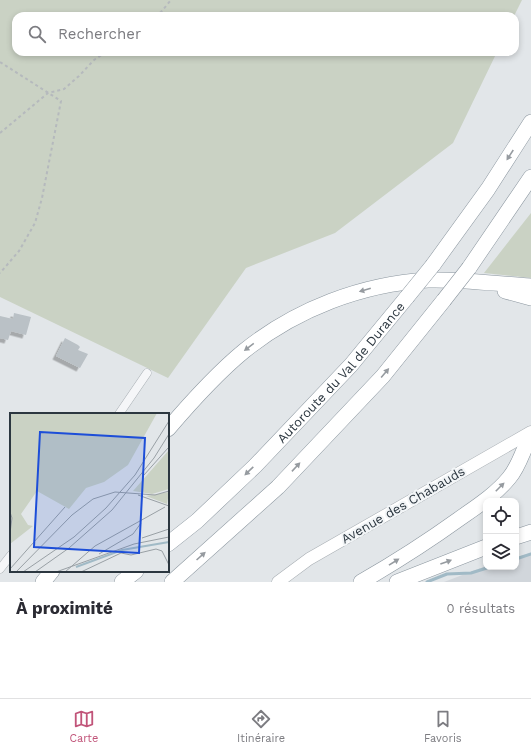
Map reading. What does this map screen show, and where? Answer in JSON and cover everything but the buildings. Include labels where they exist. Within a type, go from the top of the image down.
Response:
[{"type":"highway","name":"Autoroute du Val de Durance","points":[[169,543],[197,521],[254,466],[351,365],[433,265],[488,189],[531,122]]},
{"type":"highway","points":[[469,268],[531,177]]},
{"type":"highway","points":[[172,582],[278,487],[383,376],[469,268],[531,194]]},
{"type":"highway","points":[[445,281],[517,294],[531,298]]},
{"type":"highway","points":[[169,428],[206,388],[244,351],[285,323],[330,302],[374,288],[404,282],[491,282],[531,286]]},
{"type":"highway","points":[[360,582],[427,542],[496,492],[517,467],[531,433]]},
{"type":"highway","points":[[519,536],[531,532]]},
{"type":"highway","points":[[397,582],[483,548]]},
{"type":"highway","points":[[43,582],[51,572]]},
{"type":"highway","points":[[122,582],[135,572]]},
{"type":"main road","name":"Avenue des Chabauds","points":[[278,582],[309,559],[531,433]]},
{"type":"street","points":[[120,413],[147,373]]},
{"type":"street","points":[[0,569],[10,556]]},
{"type":"path","points":[[161,12],[171,0]]},
{"type":"path","points":[[0,133],[48,93],[64,89],[80,76],[94,60],[100,56]]},
{"type":"path","points":[[0,62],[61,101],[42,198],[35,223],[19,251],[0,273]]},
{"type":"shaded area","points":[[0,0],[522,0],[516,12],[12,12],[12,56],[495,56],[453,143],[335,233],[246,268],[168,378],[0,297]]},
{"type":"shaded area","points":[[531,213],[531,278],[484,273]]},
{"type":"shaded area","points":[[531,553],[531,582],[444,582],[483,567],[483,570],[519,570],[519,556]]},
{"type":"waterway","points":[[519,558],[531,554]]},
{"type":"waterway","points":[[427,582],[447,574],[471,573],[483,569]]}]
